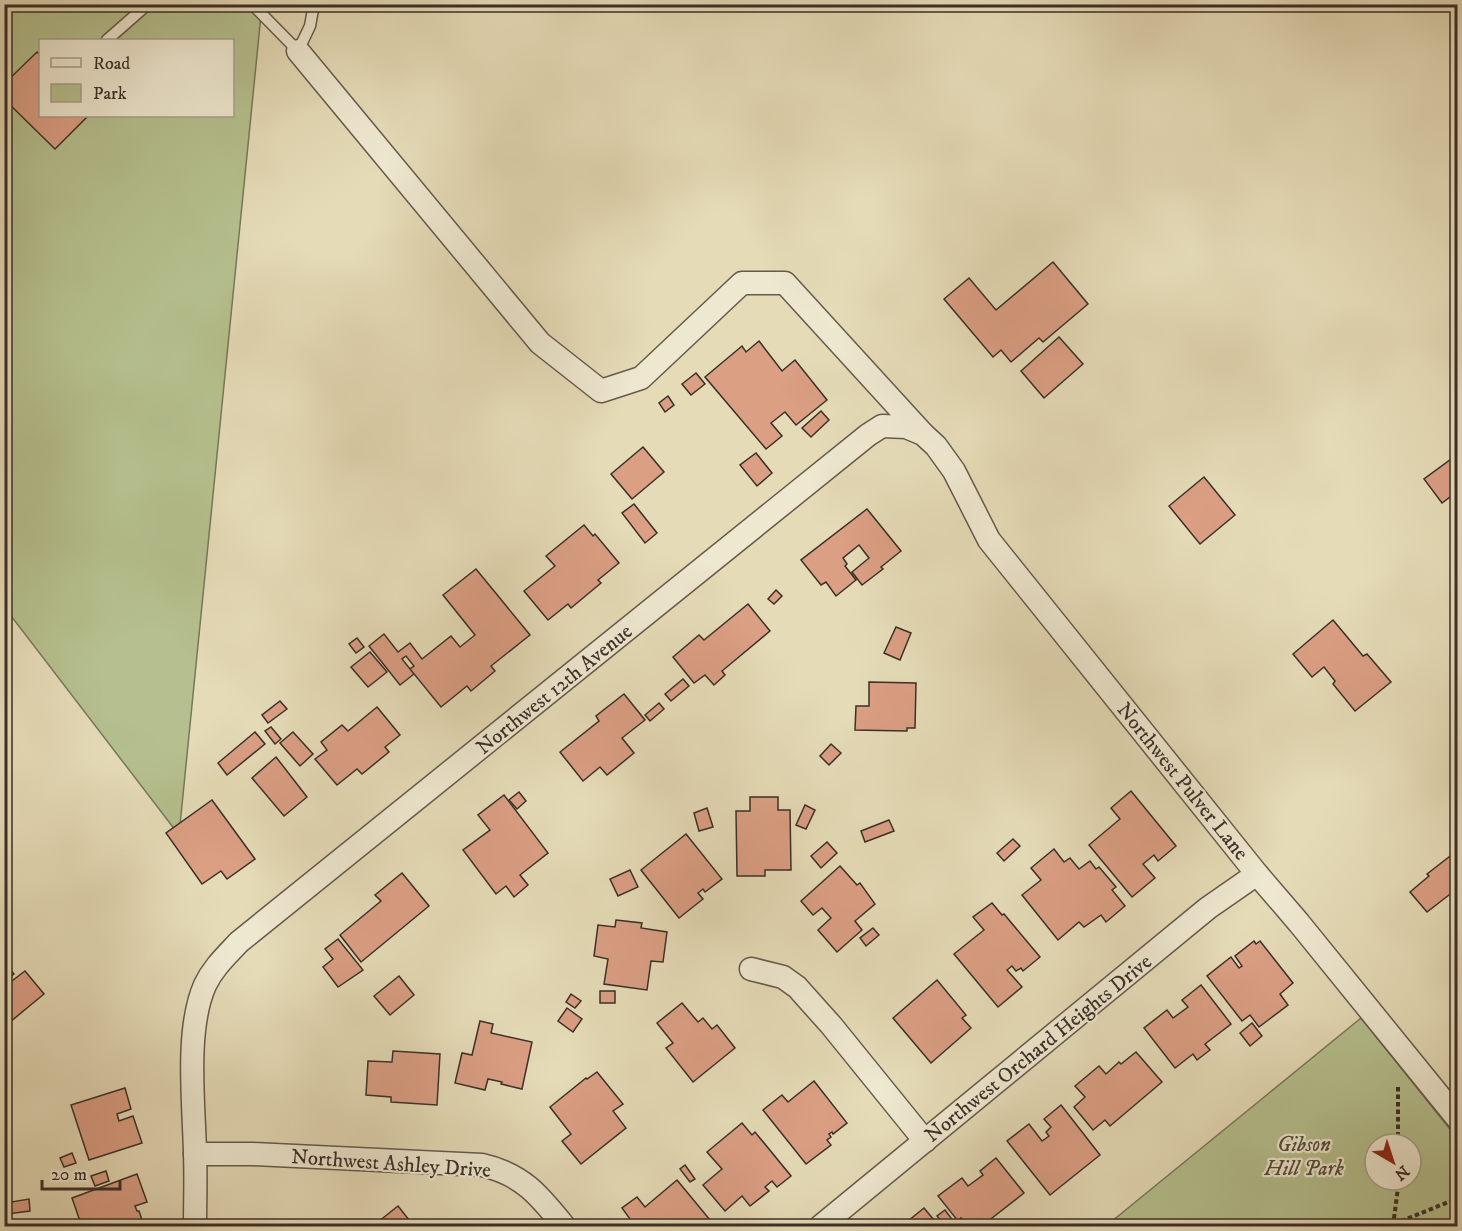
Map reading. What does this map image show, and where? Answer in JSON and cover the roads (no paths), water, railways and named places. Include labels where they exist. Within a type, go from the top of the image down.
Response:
[{"type":"street","name":"Northwest Pulver Lane","points":[[298,51],[540,343],[601,391],[641,378],[742,283],[785,283],[936,446],[954,471],[989,540],[1257,874],[1458,1119]]},
{"type":"street","name":"Northwest Pulver Lane","points":[[868,435],[882,426],[892,424],[923,434]]},
{"type":"street","name":"Northwest 12th Avenue","points":[[195,1227],[193,1079],[196,1016],[205,986],[219,963],[239,942],[868,435]]},
{"type":"street","name":"Northwest Orchard Heights Drive","points":[[821,1227],[1208,908],[1257,874]]},
{"type":"street","points":[[751,969],[783,977],[796,987],[831,1025],[925,1141]]},
{"type":"street","name":"Northwest Ashley Drive","points":[[195,1154],[276,1155],[482,1165],[500,1169],[524,1181],[564,1227]]},
{"type":"lane","points":[[108,39],[148,4]]},
{"type":"lane","points":[[252,4],[298,51],[310,26],[314,4]]},
{"type":"park label","name":"Gibson Hill Park","points":[[1304,1156]]}]
